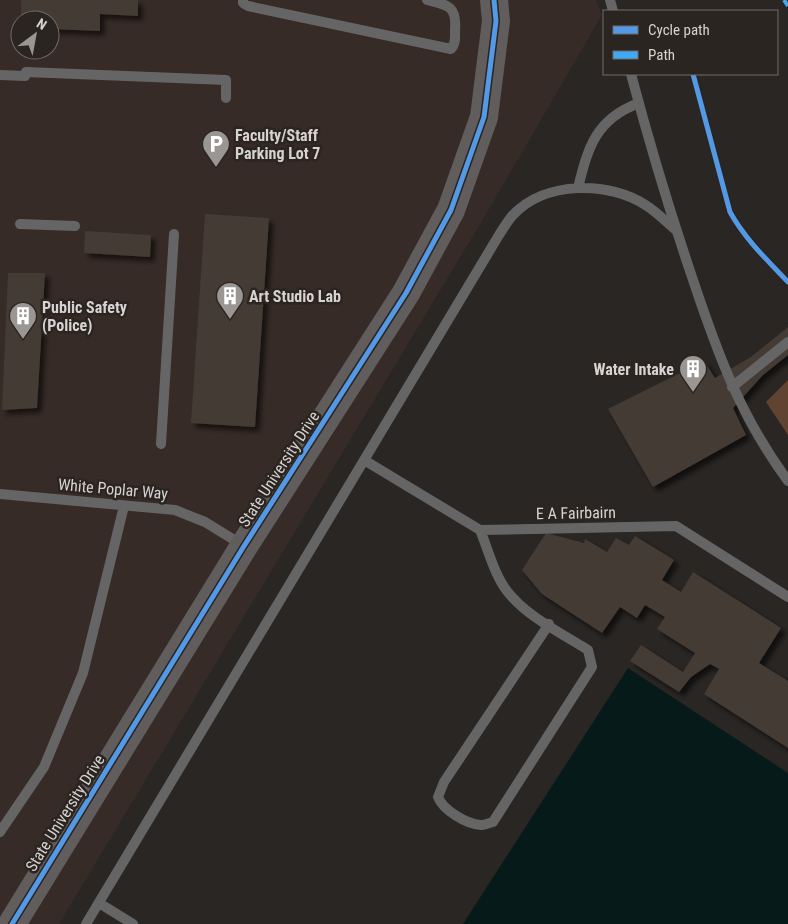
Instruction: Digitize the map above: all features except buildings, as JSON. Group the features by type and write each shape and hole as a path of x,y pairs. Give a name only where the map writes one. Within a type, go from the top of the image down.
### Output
{"street":[{"name":"State University Drive","path":"12,924 244,546 406,293 451,210 484,117 496,21 494,0"}],"lane":[{"path":"243,0 248,6 451,49 454,45 456,17 452,9 444,4 427,0"},
{"path":"0,75 25,76 26,72 226,80 226,98"},
{"path":"631,75 662,188 716,348 732,387 765,449 788,481"},
{"path":"578,188 588,149 606,123 620,110 639,103"},
{"path":"86,924 499,235 513,215 533,201 554,192 578,188 620,193 647,206 676,231"},
{"path":"20,224 75,226"},
{"path":"162,444 174,234"},
{"path":"732,387 788,342"},
{"path":"364,460 480,530 505,589 519,605 549,624 588,650 592,666 493,822 480,825 458,816 442,806 438,797 444,782 549,624"},
{"name":"White Poplar Way","path":"0,494 175,510 205,522 244,546"},
{"path":"0,832 44,767 82,673 124,506"},
{"name":"E A Fairbairn","path":"480,530 676,526 788,597"},
{"path":"99,903 133,924"}],"shaded area":[{"path":"0,0 596,0 602,15 485,216 59,924 0,924"},
{"path":"788,380 788,435 766,402"},
{"path":"628,668 788,773 788,924 463,924"}],"marked path":[{"path":"784,0 788,6"}],"cycle path":[{"path":"12,924 244,546 406,293 451,210 484,117 496,21 494,0"},
{"path":"693,75 730,212 749,240 788,282"}],"place":[{"name":"Faculty/Staff Parking Lot 7","path":"216,168"},
{"name":"Art Studio Lab","path":"230,320"},
{"name":"Public Safety (Police)","path":"23,340"},
{"name":"Water Intake","path":"693,393"}]}
